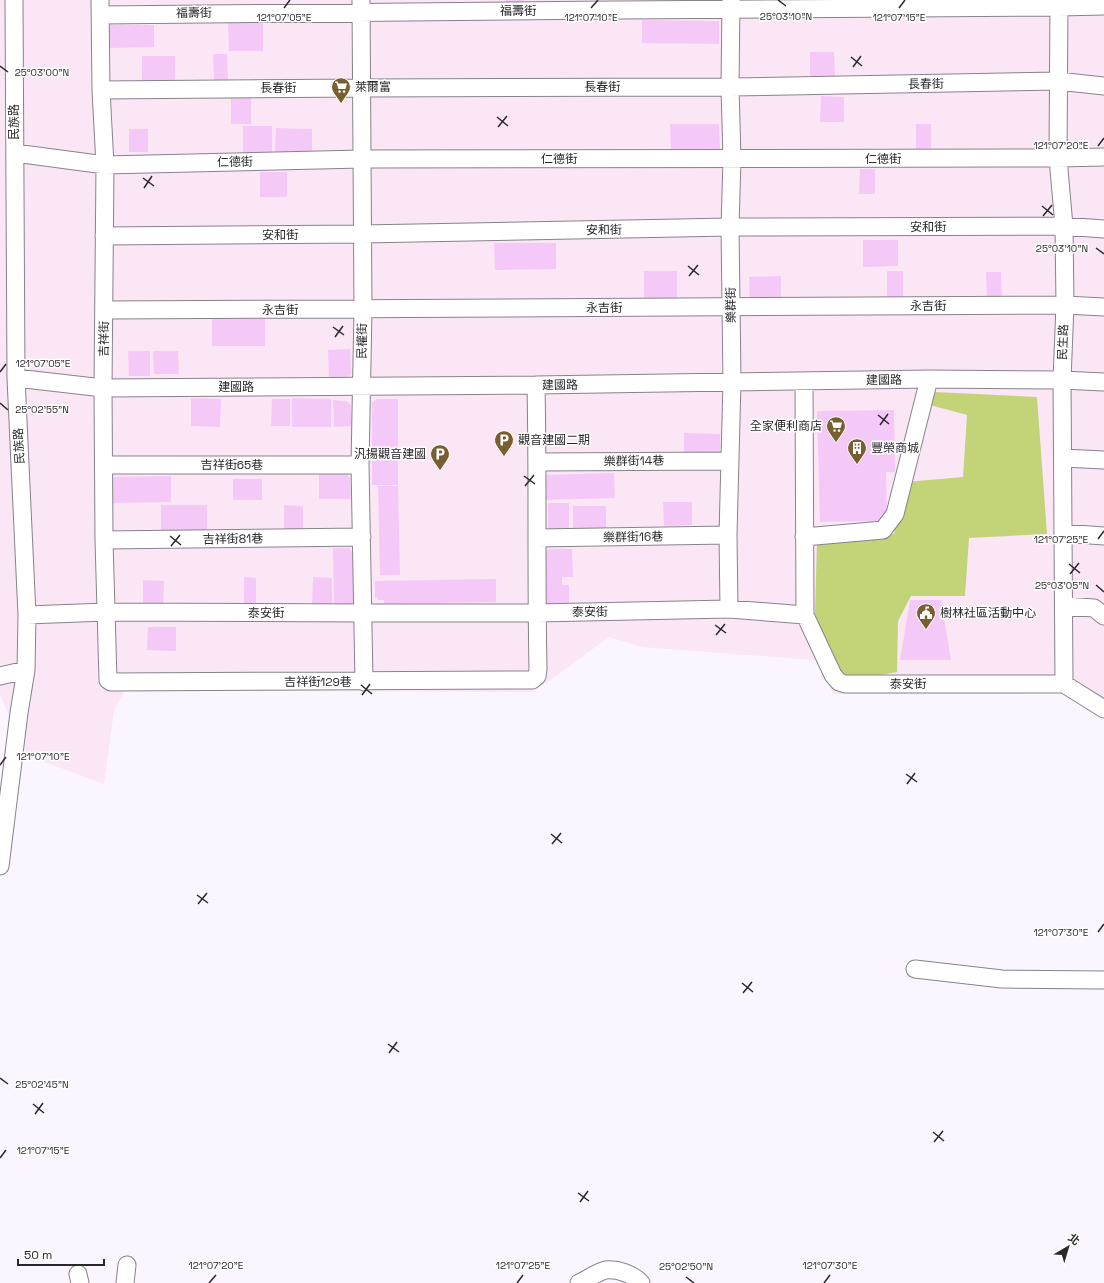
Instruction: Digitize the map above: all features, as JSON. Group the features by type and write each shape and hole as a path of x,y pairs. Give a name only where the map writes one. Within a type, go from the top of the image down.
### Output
{"street":[{"name":"民族路","path":"0,866 26,670 27,615 16,378 14,0"},
{"name":"福壽街","path":"100,7 1059,4 1104,6"},
{"name":"民生路","path":"1059,4 1058,158 1064,226 1065,305 1062,380 1064,684"},
{"name":"民權街","path":"361,5 363,310 360,465 364,682"},
{"name":"樂群街","path":"729,609 728,535 732,382 730,227 732,159 730,87 731,5"},
{"name":"吉祥街","path":"100,7 101,90 105,165 103,388 107,678"},
{"name":"長春街","path":"101,90 730,87 1058,81 1104,86"},
{"name":"仁德街","path":"15,153 105,165 362,159 1058,158 1104,156"},
{"name":"安和街","path":"104,236 362,234 730,227 1064,226 1104,229"},
{"name":"永吉街","path":"104,310 363,310 1065,305 1104,307"},
{"name":"建國路","path":"16,378 103,388 361,387 929,379 1062,380 1104,382"},
{"path":"804,537 884,530 895,514 929,379"},
{"path":"804,381 805,615"},
{"path":"536,385 537,612"},
{"path":"1063,458 1104,460"},
{"name":"樂群街14巷","path":"537,462 730,461"},
{"name":"吉祥街65巷","path":"104,465 360,465"},
{"path":"1064,533 1104,536"},
{"name":"樂群街16巷","path":"537,538 728,535"},
{"name":"吉祥街81巷","path":"104,540 362,537"},
{"path":"1064,606 1094,608 1104,616"},
{"name":"泰安街","path":"27,615 106,612 363,613 729,609 805,615 833,675 840,682 845,684 1064,684"},
{"name":"吉祥街129巷","path":"107,678 111,682 364,682 532,680 537,676 538,669 537,612"},
{"path":"0,676 26,670"},
{"path":"1064,684 1104,709"},
{"path":"916,969 1002,979 1104,980"},
{"path":"125,1283 127,1265"},
{"path":"579,1283 605,1270 625,1272 637,1278 641,1283"}],"shaded area":[{"path":"0,0 1104,0 1104,716 1070,693 834,694 815,660 642,647 609,637 534,692 125,690 114,711 104,784 28,756 0,695"}],"green space":[{"path":"935,392 1037,397 1047,534 969,538 965,596 911,596 898,621 897,672 848,681 836,673 815,614 817,540 894,534 906,482 963,477 967,415 930,405"}],"building":[{"path":"506,0 524,0 524,9 506,9"},
{"path":"642,20 719,21 719,44 642,43"},
{"path":"228,23 263,23 263,51 229,51"},
{"path":"108,25 154,25 154,47 108,48"},
{"path":"810,52 834,52 835,77 810,77"},
{"path":"213,54 227,54 228,80 214,80"},
{"path":"142,56 175,56 175,82 142,82"},
{"path":"231,94 251,94 251,124 231,124"},
{"path":"821,96 844,97 844,122 820,122"},
{"path":"670,124 719,124 720,149 671,149"},
{"path":"916,124 931,124 931,150 916,150"},
{"path":"243,126 272,126 272,155 243,155"},
{"path":"276,128 312,129 312,154 275,153"},
{"path":"129,129 148,129 148,152 129,152"},
{"path":"860,169 875,169 875,194 859,194"},
{"path":"260,172 287,172 287,197 260,197"},
{"path":"863,240 898,240 898,266 863,267"},
{"path":"494,243 556,243 556,269 495,270"},
{"path":"644,271 677,271 677,301 644,300"},
{"path":"887,271 903,271 903,300 887,299"},
{"path":"986,272 1001,272 1002,299 987,300"},
{"path":"781,276 781,299 750,300 749,277"},
{"path":"212,318 265,318 265,346 212,346"},
{"path":"350,349 351,374 347,378 329,378 328,350"},
{"path":"128,351 150,351 150,376 129,376"},
{"path":"153,351 178,351 179,374 154,374"},
{"path":"191,398 221,399 220,427 191,426"},
{"path":"292,398 331,399 331,427 292,427"},
{"path":"272,399 290,399 290,426 271,426"},
{"path":"377,399 398,399 398,485 372,485 372,403"},
{"path":"333,400 346,401 351,405 352,426 334,427"},
{"name":"豐榮商城","path":"894,410 895,472 886,472 887,521 820,522 817,411"},
{"path":"684,433 720,434 720,456 684,456"},
{"path":"319,473 345,473 350,478 351,499 319,499"},
{"path":"614,473 615,498 544,500 543,475"},
{"path":"171,476 171,502 109,503 108,477"},
{"path":"233,479 262,479 262,500 233,500"},
{"path":"378,486 398,486 400,575 380,575"},
{"path":"663,502 692,502 692,525 664,526"},
{"path":"548,503 569,503 569,531 548,531"},
{"path":"161,505 207,505 207,533 161,532"},
{"path":"284,505 303,506 303,532 284,532"},
{"path":"573,506 606,506 606,531 573,531"},
{"path":"333,548 349,548 354,554 354,602 350,607 334,607"},
{"path":"549,549 572,549 573,577 562,577 562,585 569,585 569,607 548,606 545,603 545,553"},
{"path":"244,577 256,578 256,608 244,608"},
{"path":"313,577 332,578 332,605 312,605"},
{"path":"496,579 496,602 384,604 384,600 378,600 378,597 375,598 375,581"},
{"path":"143,580 164,581 163,607 143,607"},
{"name":"樹林社區活動中心","path":"910,600 941,600 951,660 900,660"},
{"path":"148,627 176,627 176,651 147,650"}],"place":[{"name":"萊爾富","path":"341,104"},
{"name":"全家便利商店","path":"836,443"},
{"name":"觀音建國二期","path":"504,457"},
{"name":"豐榮商城","path":"857,465"},
{"name":"汎揚觀音建國","path":"440,471"},
{"name":"樹林社區活動中心","path":"926,630"}]}
